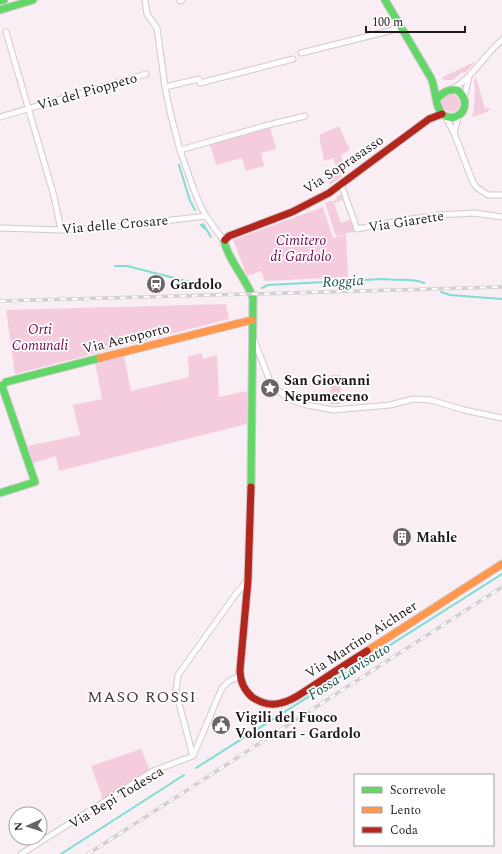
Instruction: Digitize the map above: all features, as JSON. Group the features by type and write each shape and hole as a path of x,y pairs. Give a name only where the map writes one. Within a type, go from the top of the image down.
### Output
{"street":[{"path":"0,1 4,0"},
{"path":"0,10 33,0"},
{"path":"145,0 147,14 157,28 165,87 171,116 180,150 194,190 206,216 224,241 226,248 252,293 251,504 248,580 240,676 229,681 222,688 193,756"},
{"path":"385,0 432,81 437,103 454,133 476,187 488,195 502,195"},
{"path":"301,53 401,28"},
{"name":"Via del Pioppeto","path":"6,32 54,196 60,230"},
{"path":"449,90 469,77 489,52 502,40"},
{"path":"165,87 199,78 200,83 292,59"},
{"name":"Via del Pioppeto","path":"0,117 146,74"},
{"path":"454,133 459,115 465,108 464,98 469,77"},
{"path":"432,81 449,90 460,92 464,98"},
{"name":"Via Soprasasso","path":"430,119 442,92 449,90"},
{"name":"Via Soprasasso","path":"224,241 229,236 292,212 329,193 430,119 444,115 450,118 459,115"},
{"path":"180,150 305,116"},
{"name":"Via Giarette","path":"341,184 357,229 439,215 474,213 502,217"},
{"name":"Via delle Crosare","path":"0,228 60,230 104,228 206,216"},
{"name":"Via Aeroporto","path":"0,493 35,482 2,386 6,382 252,320"},
{"path":"252,336 257,344 271,384 288,399 307,405 334,410 390,405 413,399 431,400 464,410 502,418"},
{"name":"Via Martino Aichner","path":"240,676 247,692 258,702 273,705 285,702 316,684 502,564"},
{"path":"193,756 176,692 178,675 236,594 248,580"},
{"name":"Via Bepi Todesca","path":"21,854 153,772 193,756"}],"green space":[{"path":"476,61 466,72 461,73 453,80 445,80 441,78"},
{"path":"476,77 485,109 491,108 487,112 472,117 475,87 474,81"},
{"path":"451,94 457,97 460,103 457,109 451,112 445,109 442,103 445,97"},
{"path":"339,126 350,150 341,155 347,173 330,185 328,178 339,174 333,158 324,161 319,135"},
{"path":"270,127 276,149 261,153 264,166 246,171 242,158 216,165 210,144"},
{"path":"342,194 344,199 334,203 341,223 352,219 356,231 336,236 325,203 331,200 332,202 337,199 336,197"},
{"name":"Cimitero di Gardolo","path":"323,207 333,238 346,234 348,277 265,281 261,271 247,276 233,240"},
{"name":"Orti Comunali","path":"226,304 229,319 15,374 6,310"},
{"path":"202,353 203,359 217,355 219,397 247,391 247,424 59,471 56,456 33,463 28,446 80,435 73,405 102,399 95,362 124,356 131,391 189,377 188,356"},
{"path":"331,375 341,375 340,404 330,404"},
{"path":"141,749 150,770 103,799 91,766"}],"waterway":[{"name":"Roggia","path":"179,165 190,201 195,210"},
{"name":"Roggia","path":"203,224 211,237"},
{"name":"Roggia","path":"201,225 205,229"},
{"path":"115,266 127,266 190,282 218,287"},
{"name":"Roggia","path":"262,288 268,285 383,279 419,281 424,283"},
{"name":"Roggia","path":"441,292 450,295 502,299"},
{"name":"Fossa Lavisotto","path":"196,768 502,574"},
{"name":"Fossa Lavisotto","path":"61,854 184,775"}],"railway":[{"path":"0,301 502,287"},
{"path":"88,854 502,587"}],"traffic: fast":[{"path":"0,1 4,0"},
{"path":"0,10 33,0"},
{"path":"385,0 431,78 437,105 442,114 451,117 456,116 460,114 465,105 462,95 457,90 451,90 441,94 437,99"},
{"path":"225,240 226,249 253,298 251,487"},
{"path":"0,493 35,482 2,386 6,382 100,358"}],"traffic: slow":[{"path":"100,358 252,320"},
{"path":"367,651 502,564"}],"traffic: jam":[{"path":"225,240 229,236 292,212 329,193 429,119 442,114"},
{"path":"251,487 248,580 240,670 242,682 247,691 252,697 259,701 274,704 285,702 298,696 367,651"}],"place":[{"name":"Gardolo","path":"156,284"},
{"name":"San Giovanni Nepumeceno","path":"270,388"},
{"name":"Mahle","path":"402,537"},
{"name":"Vigili del Fuoco Volontari - Gardolo","path":"221,725"}],"district":[{"name":"MASO ROSSI","path":"142,696"}]}
